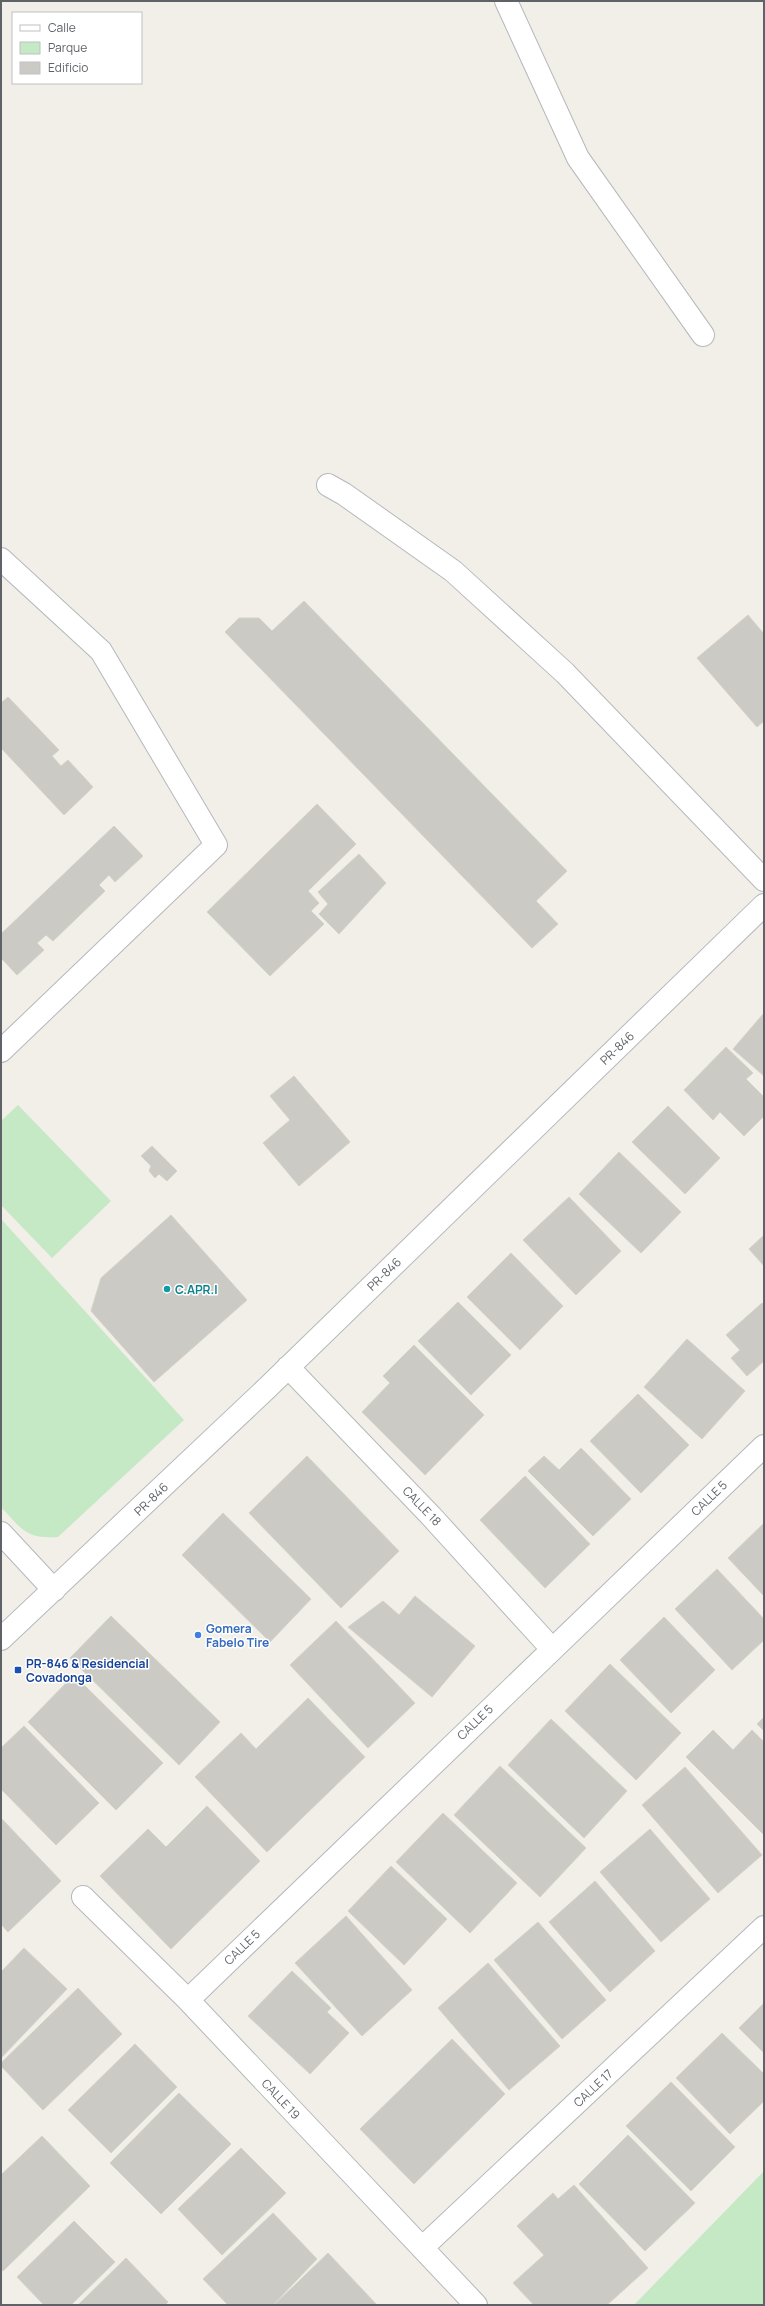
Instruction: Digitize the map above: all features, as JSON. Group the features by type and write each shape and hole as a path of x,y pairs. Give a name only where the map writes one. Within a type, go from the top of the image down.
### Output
{"street":[{"path":"506,1 578,158 704,335"},
{"path":"328,485 344,494 459,576 565,673 764,880"},
{"path":"1,559 101,651 216,845 1,1051"},
{"name":"PR-846","path":"1,1639 288,1367 764,905"},
{"name":"CALLE 18","path":"288,1367 431,1516 552,1649"},
{"name":"CALLE 5","path":"188,2000 764,1446"},
{"path":"1,1534 54,1590"},
{"name":"CALLE 19","path":"83,1897 188,2000 476,2305"},
{"name":"CALLE 17","path":"422,2248 764,1927"}],"green space":[{"path":"18,1105 111,1201 52,1258 1,1205 1,1121"},
{"path":"1,1219 184,1420 58,1537 38,1536 25,1531 1,1507"},
{"path":"764,2171 764,2305 634,2305"}],"building":[{"path":"304,601 567,871 536,901 558,924 532,948 225,632 239,618 259,618 272,631"},
{"path":"748,615 764,634 764,721 757,727 697,658"},
{"path":"8,697 59,750 52,756 61,766 68,760 93,787 64,815 1,748 1,703"},
{"path":"317,804 356,844 308,891 319,903 311,911 324,924 270,976 207,912"},
{"path":"114,826 143,856 115,882 109,875 99,885 105,891 53,941 46,935 37,943 44,950 17,975 1,958 1,934"},
{"path":"359,854 386,883 339,934 319,914 328,904 318,892"},
{"path":"764,1013 764,1076 733,1049"},
{"path":"726,1047 753,1073 746,1079 764,1097 764,1116 744,1136 720,1112 713,1120 684,1090"},
{"path":"294,1076 350,1142 299,1186 263,1143 290,1120 270,1096"},
{"path":"668,1106 720,1158 685,1194 632,1142"},
{"path":"152,1146 177,1171 167,1181 159,1174 155,1178 149,1171 151,1166 141,1156"},
{"path":"619,1152 681,1212 641,1253 579,1194"},
{"path":"569,1197 621,1251 576,1295 523,1240"},
{"name":"C.APR.I","path":"171,1215 247,1300 154,1382 91,1311 101,1278"},
{"path":"764,1235 764,1266 749,1249"},
{"path":"511,1253 563,1306 520,1350 467,1297"},
{"path":"458,1302 511,1355 471,1395 418,1341"},
{"path":"762,1303 764,1305 764,1361 747,1376 731,1358 740,1350 726,1335"},
{"path":"687,1339 745,1391 702,1439 644,1387"},
{"path":"414,1345 484,1415 425,1475 362,1412 390,1383 383,1376"},
{"path":"638,1394 689,1445 641,1493 590,1441"},
{"path":"581,1448 631,1499 593,1536 528,1471 544,1456 559,1470"},
{"path":"307,1456 399,1551 341,1608 249,1513"},
{"path":"525,1476 590,1544 545,1588 480,1520"},
{"path":"223,1513 311,1599 270,1642 182,1555"},
{"path":"764,1523 764,1596 728,1558"},
{"path":"717,1569 764,1619 764,1640 732,1670 675,1609"},
{"path":"415,1596 475,1646 432,1697 348,1627 383,1601 399,1615"},
{"path":"111,1616 220,1722 179,1765 70,1658"},
{"path":"664,1617 715,1670 671,1713 620,1660"},
{"path":"336,1621 415,1703 368,1748 290,1665"},
{"path":"610,1664 681,1733 636,1780 565,1711"},
{"path":"74,1675 163,1763 116,1810 28,1722"},
{"path":"308,1698 365,1757 267,1852 195,1777 241,1733 256,1749"},
{"path":"764,1717 764,1731 757,1724"},
{"path":"551,1719 627,1791 584,1838 508,1765"},
{"path":"24,1726 99,1803 56,1845 1,1789 1,1748"},
{"path":"713,1730 733,1750 752,1730 764,1742 764,1835 686,1757"},
{"path":"500,1766 586,1848 540,1897 454,1815"},
{"path":"685,1767 762,1855 718,1893 642,1805"},
{"path":"207,1806 260,1861 171,1949 100,1876 148,1829 166,1847"},
{"path":"443,1813 517,1883 470,1933 396,1862"},
{"path":"1,1818 61,1881 8,1932 1,1924"},
{"path":"650,1829 710,1899 661,1942 600,1872"},
{"path":"391,1866 447,1919 404,1965 348,1911"},
{"path":"595,1881 655,1951 610,1992 549,1922"},
{"path":"346,1916 412,1990 362,2036 295,1963"},
{"path":"538,1922 606,2000 562,2039 494,1960"},
{"path":"24,1948 67,1989 1,2058 1,1972"},
{"path":"488,1963 560,2046 509,2090 438,2008"},
{"path":"292,1971 331,2008 327,2012 349,2033 310,2074 248,2016"},
{"path":"78,1988 122,2034 43,2110 1,2066 1,2063"},
{"path":"764,2003 764,2053 739,2028"},
{"path":"722,2033 764,2074 764,2101 730,2134 676,2078"},
{"path":"452,2039 505,2094 414,2184 360,2129"},
{"path":"135,2044 177,2087 111,2153 68,2110"},
{"path":"671,2082 735,2147 691,2191 626,2126"},
{"path":"179,2093 231,2144 161,2214 110,2163"},
{"path":"628,2135 695,2203 645,2251 579,2184"},
{"path":"42,2136 90,2186 3,2271 1,2269 1,2175"},
{"path":"241,2148 286,2193 222,2255 178,2209"},
{"path":"574,2185 648,2268 607,2305 534,2305 513,2283 544,2255 517,2226 553,2193 558,2199"},
{"path":"273,2213 317,2259 273,2305 228,2305 203,2279"},
{"path":"74,2221 115,2262 71,2305 44,2305 17,2277"},
{"path":"328,2253 377,2305 274,2305"},
{"path":"126,2258 168,2302 165,2305 78,2305"}],"place":[{"name":"C.APR.I","path":"167,1289"},
{"name":"Gomera Fabelo Tire","path":"198,1635"},
{"name":"PR-846 & Residencial Covadonga","path":"18,1670"}]}
